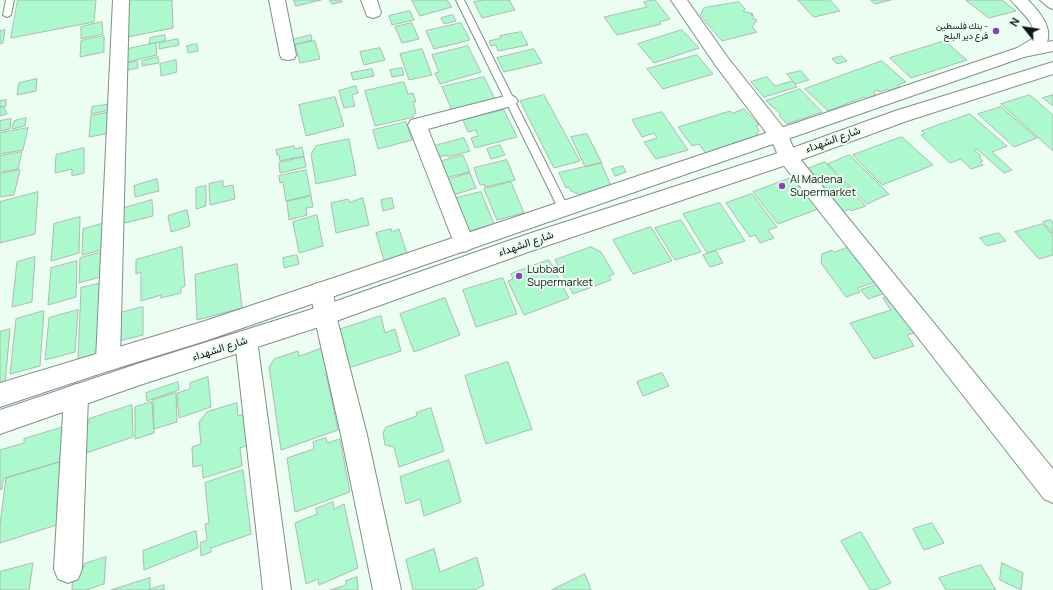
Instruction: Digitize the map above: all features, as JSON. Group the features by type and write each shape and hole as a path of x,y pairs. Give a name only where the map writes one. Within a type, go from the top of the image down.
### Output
{"main road":[{"path":"108,360 121,0"},
{"path":"277,0 288,55"},
{"path":"1019,0 1039,23 1042,35 1039,41 1021,52"},
{"path":"1048,0 1053,4"},
{"path":"686,1 722,62 779,136 788,157 1053,490"},
{"name":"شارع الشهداء","path":"0,395 108,360 205,331 1021,52 1053,46"},
{"name":"شارع الشهداء","path":"0,422 325,315 525,244 788,157 900,116 1048,71"},
{"path":"464,243 417,125 509,101"},
{"path":"322,291 325,315 354,435 387,590"},
{"path":"246,340 277,590"},
{"path":"68,569 76,396"}],"lane":[{"path":"7,14 10,0"},
{"path":"460,0 564,209"}],"building":[{"path":"18,0 96,0 94,22 11,38"},
{"path":"124,0 172,0 173,28 123,38"},
{"path":"294,0 321,0 296,6"},
{"path":"330,0 341,0 342,2 332,4"},
{"path":"412,0 447,0 452,7 420,16"},
{"path":"484,0 509,0 515,10 482,18 474,2"},
{"path":"655,0 670,19 659,22 661,24 617,35 604,17 647,7 644,2"},
{"path":"798,0 830,0 840,11 814,17"},
{"path":"871,0 891,0 875,4"},
{"path":"966,0 1002,0 1016,11 989,18"},
{"path":"739,2 745,9 743,11 753,14 751,15 754,16 752,18 757,20 752,27 757,32 722,41 700,15 704,8"},
{"path":"410,11 414,20 392,25 389,16"},
{"path":"453,15 456,21 444,24 441,18"},
{"path":"102,22 103,34 81,39 81,27"},
{"path":"412,23 419,39 402,43 395,27"},
{"path":"461,23 470,40 434,49 426,31"},
{"path":"5,30 3,43 0,44 0,31"},
{"path":"682,30 699,48 654,63 638,44"},
{"path":"521,32 528,45 498,51 496,45 491,46 489,41 501,38 500,36"},
{"path":"165,35 165,41 149,44 150,38"},
{"path":"311,35 312,40 294,45 292,40"},
{"path":"104,36 104,52 80,57 81,41"},
{"path":"178,39 179,45 159,49 159,43"},
{"path":"315,41 320,59 300,63 295,45"},
{"path":"945,41 967,60 911,78 890,58"},
{"path":"156,43 157,55 124,63 123,50"},
{"path":"197,44 198,51 188,53 187,46"},
{"path":"468,46 481,72 440,84 435,73 439,72 432,55"},
{"path":"380,48 385,60 364,65 360,52"},
{"path":"422,49 432,75 409,80 400,54"},
{"path":"534,49 542,63 504,72 497,58"},
{"path":"697,55 713,74 663,89 647,69"},
{"path":"841,56 847,61 837,64 832,59"},
{"path":"158,57 159,63 142,66 142,61"},
{"path":"176,60 177,72 161,76 160,64"},
{"path":"137,61 138,68 123,71 122,65"},
{"path":"882,61 906,82 898,85 900,87 889,91 887,89 880,92 877,90 873,92 876,95 866,99 864,97 828,111 805,89"},
{"path":"402,68 404,75 392,77 390,70"},
{"path":"372,69 374,76 353,80 351,73"},
{"path":"801,71 809,80 795,84 787,74"},
{"path":"484,77 496,101 453,113 442,87"},
{"path":"767,77 775,86 792,81 797,87 764,97 751,82"},
{"path":"37,79 36,91 17,95 19,83"},
{"path":"404,82 408,94 413,93 416,102 413,102 416,113 413,114 414,117 375,126 365,91"},
{"path":"356,86 358,93 352,95 355,106 344,108 339,91"},
{"path":"800,89 822,112 787,124 779,115 781,114 766,101"},
{"path":"544,95 580,161 554,168 520,101"},
{"path":"1030,95 1053,115 1053,151 1001,104"},
{"path":"1053,95 1053,106 1043,98"},
{"path":"335,97 344,126 306,136 299,105"},
{"path":"6,100 6,106 0,107 0,101"},
{"path":"111,104 110,110 91,114 92,107"},
{"path":"4,107 7,114 0,116 0,108"},
{"path":"1001,107 1037,138 1014,147 978,114"},
{"path":"744,109 759,125 756,126 759,130 756,136 733,143 736,146 707,155 699,144 692,146 678,127 730,111 733,113"},
{"path":"504,110 517,137 475,148 471,138 478,136 476,130 468,132 463,120"},
{"path":"111,112 110,133 89,137 91,116"},
{"path":"662,112 688,150 656,159 644,142 657,138 654,133 642,137 632,120"},
{"path":"970,114 1007,146 992,152 1012,170 1004,173 977,149 974,150 981,156 979,157 983,161 980,162 983,165 971,169 961,159 950,163 921,135 925,134 922,131"},
{"path":"26,118 25,126 12,129 14,121"},
{"path":"11,119 10,129 0,131 0,121"},
{"path":"406,122 412,140 378,149 373,130"},
{"path":"28,128 23,150 0,154 0,133"},
{"path":"587,134 602,163 585,167 571,137"},
{"path":"902,137 933,165 882,185 853,155"},
{"path":"464,138 470,151 448,157 447,155 435,158 431,147"},
{"path":"349,139 356,175 316,184 311,154 316,146"},
{"path":"500,145 505,155 491,159 487,149"},
{"path":"294,146 295,149 302,147 304,156 280,161 276,150"},
{"path":"84,148 84,173 72,176 72,169 55,173 56,155"},
{"path":"22,152 18,169 0,172 0,156"},
{"path":"463,155 470,172 445,178 439,162"},
{"path":"850,155 889,194 867,204 828,164"},
{"path":"304,157 306,167 280,173 279,163"},
{"path":"507,160 515,180 485,187 484,184 480,185 474,168"},
{"path":"825,162 866,206 851,211 849,209 842,212 804,170"},
{"path":"601,163 612,188 581,195 571,191 569,187 566,188 559,173"},
{"path":"623,166 626,172 615,176 612,169"},
{"path":"20,170 14,195 0,197 0,174"},
{"path":"306,170 311,195 286,201 283,182 280,183 279,176"},
{"path":"470,173 476,188 453,195 447,180"},
{"path":"799,175 826,206 778,224 753,192"},
{"path":"157,179 159,191 135,197 134,186"},
{"path":"223,181 223,187 233,185 235,199 210,205 209,184"},
{"path":"511,182 524,213 497,220 484,189"},
{"path":"206,186 206,206 196,209 196,188"},
{"path":"38,192 35,234 0,243 0,202"},
{"path":"481,192 494,224 466,232 453,199"},
{"path":"752,194 777,227 768,230 774,238 760,243 755,235 750,237 726,203"},
{"path":"311,196 313,207 306,208 307,215 289,220 287,202"},
{"path":"363,198 369,225 336,233 331,203 348,199 350,202"},
{"path":"392,198 394,208 383,211 381,200"},
{"path":"152,200 153,216 121,224 121,209"},
{"path":"720,203 745,241 707,253 683,214"},
{"path":"187,210 190,226 171,232 168,216"},
{"path":"317,215 323,246 299,253 293,222"},
{"path":"80,217 79,253 51,261 54,224"},
{"path":"681,220 701,252 675,260 655,228"},
{"path":"1051,220 1053,222 1053,234 1043,222"},
{"path":"105,223 105,249 82,255 83,229"},
{"path":"1043,224 1053,236 1053,255 1039,259 1015,232"},
{"path":"651,227 672,261 633,274 613,240"},
{"path":"391,229 392,232 399,229 407,254 384,261 376,233"},
{"path":"999,233 1006,241 987,246 980,238"},
{"path":"182,247 185,286 181,288 181,293 161,298 161,295 141,301 141,272 136,274 136,260"},
{"path":"591,247 601,252 614,274 609,276 611,280 573,294 555,260"},
{"path":"849,247 876,282 857,288 860,292 846,297 821,263 822,254 832,250 834,252"},
{"path":"107,251 107,275 79,283 80,258"},
{"path":"716,251 723,263 710,267 703,255"},
{"path":"297,255 299,264 284,268 283,258"},
{"path":"35,257 32,302 12,307 17,262"},
{"path":"549,260 569,298 524,315 508,281 513,279 511,274"},
{"path":"77,261 76,297 48,305 51,268"},
{"path":"237,264 242,308 197,320 195,275"},
{"path":"503,278 517,314 476,327 463,290"},
{"path":"109,281 107,351 78,359 81,288"},
{"path":"881,283 888,292 868,299 861,290"},
{"path":"889,297 921,331 907,335 914,346 874,359 850,323 891,310 883,298"},
{"path":"445,298 460,335 414,352 400,314"},
{"path":"143,307 143,335 115,342 116,314"},
{"path":"78,310 75,352 45,360 49,318"},
{"path":"44,311 40,366 10,374 16,319"},
{"path":"381,316 385,333 395,329 401,351 342,370 335,331"},
{"path":"10,329 5,383 0,385 0,332"},
{"path":"328,346 333,369 326,373 338,430 281,450 269,367 274,359 298,351 299,356"},
{"path":"508,362 532,429 486,444 465,376"},
{"path":"662,373 669,386 643,396 637,382"},
{"path":"208,377 211,407 179,418 177,393 190,389 190,383"},
{"path":"178,382 179,390 147,401 146,393"},
{"path":"176,393 177,422 154,429 153,400"},
{"path":"152,402 154,433 135,439 135,407"},
{"path":"237,403 238,416 252,412 255,443 240,448 242,466 203,478 202,465 193,467 192,447 201,444 199,422 207,412"},
{"path":"132,405 133,437 86,453 87,425 89,424 89,419"},
{"path":"431,408 444,451 399,467 394,447 385,445 383,433 386,427 417,416 416,413"},
{"path":"67,426 65,460 3,479 2,489 0,490 0,450 24,443 24,439"},
{"path":"326,438 327,443 340,439 350,492 295,512 287,458 314,449 313,442"},
{"path":"449,460 461,502 424,516 420,499 406,504 400,477"},
{"path":"61,462 57,507 67,503 66,522 0,543 0,524 6,478"},
{"path":"243,470 251,534 211,548 211,552 201,556 200,543 207,540 205,524 209,523 205,483"},
{"path":"333,502 334,509 344,504 358,568 319,585 318,579 306,584 295,523 317,514 316,509"},
{"path":"932,523 944,543 924,550 913,529"},
{"path":"196,531 198,548 144,570 143,551"},
{"path":"861,532 891,583 875,590 870,590 841,541"},
{"path":"434,549 440,572 477,557 484,585 475,590 413,590 406,560"},
{"path":"106,557 104,584 86,590 72,590 73,572 83,569 84,564"},
{"path":"33,563 29,590 0,590 0,572"},
{"path":"1002,563 1023,573 1021,590 1000,580"},
{"path":"981,565 996,590 946,590 939,578"},
{"path":"585,574 591,590 552,590"},
{"path":"357,577 358,590 330,590 346,585 346,581"},
{"path":"150,578 150,590 111,590"},
{"path":"164,585 164,590 151,590 151,589"}],"place":[{"name":"بنك فلسطين - فرع دير البلح","path":"996,31"},
{"name":"Al Madena Supermarket","path":"782,186"},
{"name":"Lubbad Supermarket","path":"519,276"}]}
